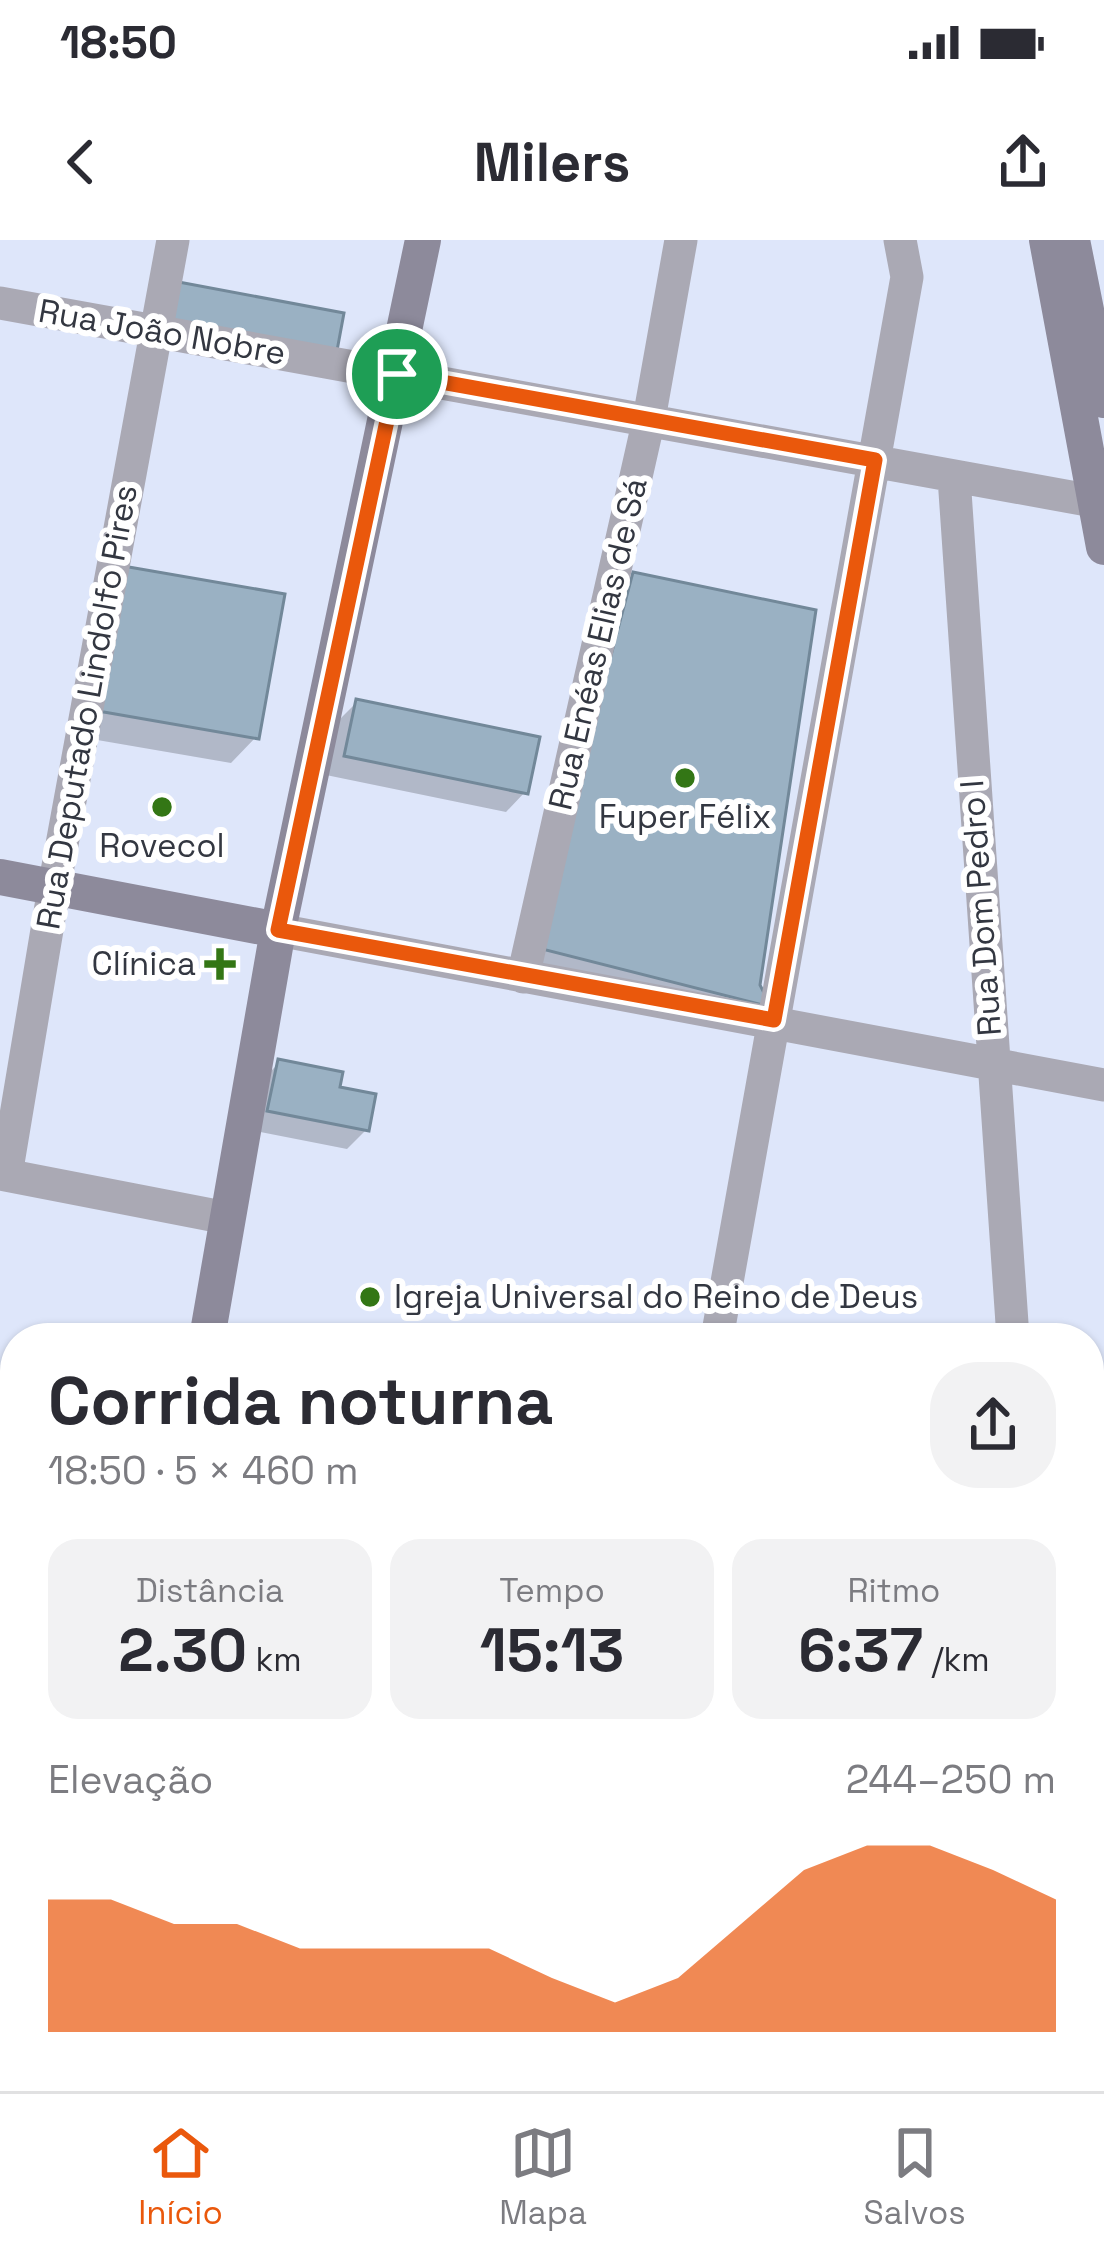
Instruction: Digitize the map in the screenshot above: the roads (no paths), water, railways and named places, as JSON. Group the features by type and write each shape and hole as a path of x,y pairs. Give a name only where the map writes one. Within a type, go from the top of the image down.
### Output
{"main road":[{"path":"210,1323 278,930 423,240"},
{"path":"1047,240 1100,502 1104,547"},
{"path":"1072,240 1104,400"},
{"path":"0,877 278,930"}],"street":[{"name":"Rua Deputado Lindolfo Pires","path":"3,1175 172,240"},
{"name":"Rua Enéas Elias de Sá","path":"523,977 649,419 681,240"},
{"path":"720,1323 907,278 900,240"},
{"name":"Rua João Nobre","path":"0,303 1100,502"},
{"name":"Rua Dom Pedro I","path":"954,477 1012,1323"},
{"path":"278,930 1104,1085"},
{"path":"3,1175 227,1218"}],"place":[{"name":"Fuper Félix","path":"685,778"},
{"name":"Rovecol","path":"162,807"},
{"name":"Clínica","path":"220,964"},
{"name":"Igreja Universal do Reino de Deus","path":"370,1297"}]}
